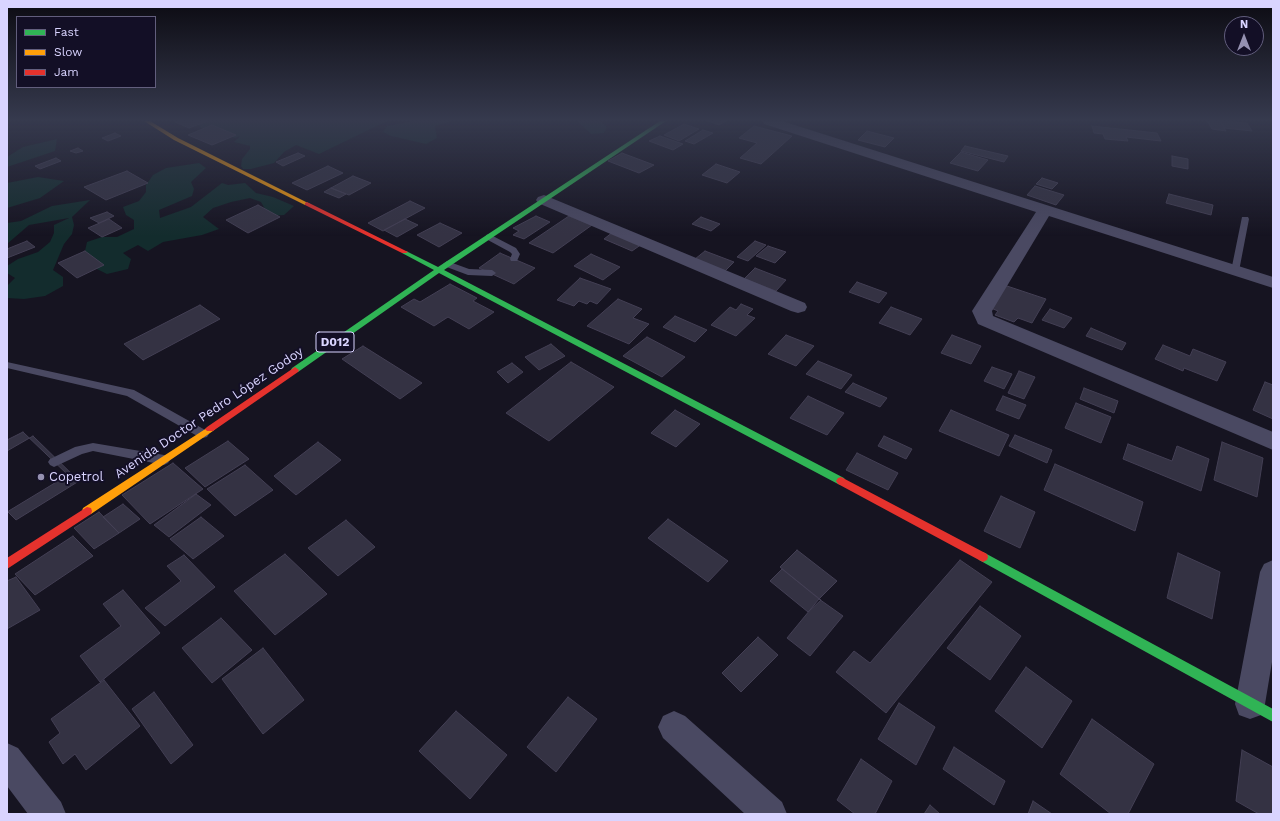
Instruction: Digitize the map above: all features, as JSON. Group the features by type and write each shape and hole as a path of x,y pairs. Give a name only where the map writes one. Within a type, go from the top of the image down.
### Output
{"street":[{"path":"217,159 439,270 948,537 1261,710 1273,572"},
{"name":"Avenida Doctor Pedro López Godoy","path":"7,564 203,434 447,264 606,159"},
{"path":"887,159 1273,283"},
{"path":"544,200 798,307"},
{"path":"1045,210 985,305 982,311 986,320 1273,441"},
{"path":"674,727 770,814"},
{"path":"7,759 49,814"}],"lane":[{"path":"1235,271 1246,219"},
{"path":"489,237 513,250 516,254 514,259"},
{"path":"447,264 468,272 492,273"},
{"path":"7,365 130,393 203,434"},
{"path":"54,462 79,450 93,447 164,460"}],"green space":[{"path":"7,159 30,159 7,167"},
{"path":"242,159 277,159 274,163 251,169 243,169 241,166"},
{"path":"199,163 206,168 191,182 194,189 192,196 159,210 160,218 191,207 222,183 228,185 245,183 256,193 273,197 294,206 284,215 269,216 261,202 250,198 231,202 213,208 203,217 219,229 202,235 163,242 148,251 138,245 123,253 131,259 128,269 107,274 95,268 85,251 87,242 102,237 117,237 134,229 134,220 126,215 123,207 139,201 146,192 146,185 153,175 166,168"},
{"path":"38,177 64,181 40,198 7,208 7,183"},
{"path":"90,200 72,217 74,225 72,234 64,244 53,270 63,277 63,286 45,296 24,299 7,298 7,286 15,278 7,273 7,266 18,259 38,252 50,242 54,233 54,225 69,218 29,225 7,244 7,223 21,221 52,206"}],"building":[{"path":"53,159 61,161 40,169 35,166"},
{"path":"283,159 298,159 283,166 276,162"},
{"path":"611,159 639,159 654,165 639,173 608,161"},
{"path":"745,159 766,159 761,164"},
{"path":"954,159 988,160 978,171 950,163"},
{"path":"993,159 1006,159 1004,162"},
{"path":"1172,159 1188,159 1188,169 1172,166"},
{"path":"716,164 740,172 727,183 702,175"},
{"path":"328,166 343,173 307,190 292,183"},
{"path":"127,171 148,183 106,200 84,187"},
{"path":"353,176 371,183 349,195 331,188"},
{"path":"1042,178 1058,183 1052,189 1036,184"},
{"path":"1035,186 1064,195 1056,205 1027,195"},
{"path":"331,188 346,194 339,198 324,192"},
{"path":"1169,194 1213,205 1211,215 1166,203"},
{"path":"410,201 425,208 383,231 368,223"},
{"path":"258,205 280,217 248,233 226,220"},
{"path":"107,212 114,216 99,223 90,218"},
{"path":"536,216 550,222 524,239 513,235 519,231 513,228"},
{"path":"569,216 592,225 553,253 529,243"},
{"path":"701,217 720,224 711,231 692,224"},
{"path":"109,219 122,228 102,237 88,228"},
{"path":"405,219 418,225 397,237 384,230"},
{"path":"440,223 462,233 439,247 417,235"},
{"path":"613,232 642,244 632,251 604,239"},
{"path":"27,241 35,247 7,258 7,249"},
{"path":"755,241 766,245 748,261 737,257"},
{"path":"768,246 786,252 775,263 756,256"},
{"path":"85,251 104,265 77,278 58,263"},
{"path":"705,251 734,262 725,271 695,259"},
{"path":"500,253 535,268 514,284 479,268"},
{"path":"591,254 620,267 603,280 574,266"},
{"path":"755,268 786,280 776,291 744,279"},
{"path":"580,278 611,289 597,304 590,301 587,304 579,301 574,306 557,300"},
{"path":"857,282 887,293 879,303 849,292"},
{"path":"450,284 477,298 473,301 494,312 469,329 448,317 434,326 401,307 414,299 420,302"},
{"path":"1001,284 1046,299 1032,323 1018,318 1014,322 995,315 998,311 986,306"},
{"path":"618,299 642,309 633,318 649,324 629,344 587,326"},
{"path":"741,304 753,309 747,315 755,318 736,336 711,325 730,307 736,310"},
{"path":"200,305 220,319 143,360 124,344"},
{"path":"891,307 922,319 910,335 879,323"},
{"path":"1050,309 1072,318 1064,328 1042,320"},
{"path":"675,316 707,330 695,342 663,327"},
{"path":"1091,328 1126,343 1122,350 1086,336"},
{"path":"786,335 814,346 796,366 768,354"},
{"path":"952,335 981,346 971,364 941,353"},
{"path":"647,337 685,357 662,377 623,356"},
{"path":"551,344 565,356 539,370 525,357"},
{"path":"1163,345 1190,356 1193,349 1226,362 1217,381 1184,368 1183,371 1155,359"},
{"path":"363,346 422,383 400,399 342,359"},
{"path":"818,361 852,375 841,389 806,374"},
{"path":"571,362 614,387 549,441 506,413"},
{"path":"512,363 523,372 508,383 497,372"},
{"path":"992,367 1012,374 1004,389 984,381"},
{"path":"1019,371 1035,377 1024,399 1008,393"},
{"path":"1265,382 1273,385 1273,419 1253,410"},
{"path":"853,383 887,398 880,407 845,392"},
{"path":"1084,388 1118,401 1114,413 1080,399"},
{"path":"808,396 844,413 827,435 790,418"},
{"path":"1003,396 1026,405 1019,419 996,410"},
{"path":"1076,403 1111,417 1101,443 1065,428"},
{"path":"675,410 700,424 676,447 651,433"},
{"path":"951,410 1009,435 999,456 939,431"},
{"path":"23,432 68,475 7,512 7,440"},
{"path":"1015,435 1052,450 1047,463 1009,446"},
{"path":"33,436 79,481 16,520 7,511 7,451"},
{"path":"884,436 912,449 906,459 878,446"},
{"path":"228,441 249,459 205,487 185,468"},
{"path":"318,442 341,460 296,495 274,476"},
{"path":"1222,442 1263,458 1257,497 1214,480"},
{"path":"1128,444 1172,461 1177,446 1209,459 1201,491 1123,459"},
{"path":"857,453 898,473 888,490 846,470"},
{"path":"173,463 203,489 150,524 122,495"},
{"path":"1055,464 1143,502 1135,531 1044,490"},
{"path":"245,465 273,490 235,516 207,489"},
{"path":"196,494 211,505 169,537 154,525"},
{"path":"1001,496 1035,512 1020,548 984,531"},
{"path":"123,504 140,519 119,533 103,517"},
{"path":"99,512 119,533 94,549 74,528"},
{"path":"201,517 224,536 193,559 170,539"},
{"path":"668,519 728,561 708,582 648,538"},
{"path":"346,520 375,547 338,576 308,548"},
{"path":"73,536 93,556 35,595 15,574"},
{"path":"797,550 837,581 819,599 780,567"},
{"path":"1178,553 1220,572 1212,619 1167,598"},
{"path":"285,554 327,594 275,635 234,591"},
{"path":"184,555 215,587 165,626 145,608 181,581 167,566"},
{"path":"960,560 992,582 886,713 836,672 854,651 870,663"},
{"path":"782,569 821,600 808,612 770,581"},
{"path":"16,577 40,610 7,629 7,581"},
{"path":"123,590 160,633 100,682 80,656 121,626 103,604"},
{"path":"819,599 843,616 810,656 787,638"},
{"path":"980,606 1021,636 990,680 947,648"},
{"path":"221,618 252,650 212,683 182,648"},
{"path":"758,637 778,655 741,692 722,673"},
{"path":"263,648 304,700 263,734 222,679"},
{"path":"1026,667 1072,701 1042,748 995,711"},
{"path":"104,680 140,726 86,770 75,754 63,764 49,742 60,733 51,719"},
{"path":"154,692 193,745 171,764 132,709"},
{"path":"568,697 597,719 556,772 527,747"},
{"path":"899,703 935,727 916,765 878,739"},
{"path":"456,711 507,755 470,799 419,751"},
{"path":"1092,719 1154,764 1128,814 1111,814 1060,774"},
{"path":"954,747 1005,781 994,805 943,769"},
{"path":"1242,750 1273,767 1273,814 1259,814 1236,801"},
{"path":"861,759 892,781 875,814 855,814 837,800"},
{"path":"1033,801 1052,814 1028,814"},
{"path":"930,805 940,814 924,814"}],"traffic: fast":[{"path":"295,370 439,270 605,159"},
{"path":"404,252 841,481"},
{"path":"983,557 1273,716"}],"traffic: slow":[{"path":"217,159 307,204"},
{"path":"87,511 210,429"}],"traffic: jam":[{"path":"307,204 404,252"},
{"path":"210,429 295,370"},
{"path":"841,481 983,557"},
{"path":"7,564 87,511"}],"place":[{"name":"Copetrol","path":"41,477"}]}
